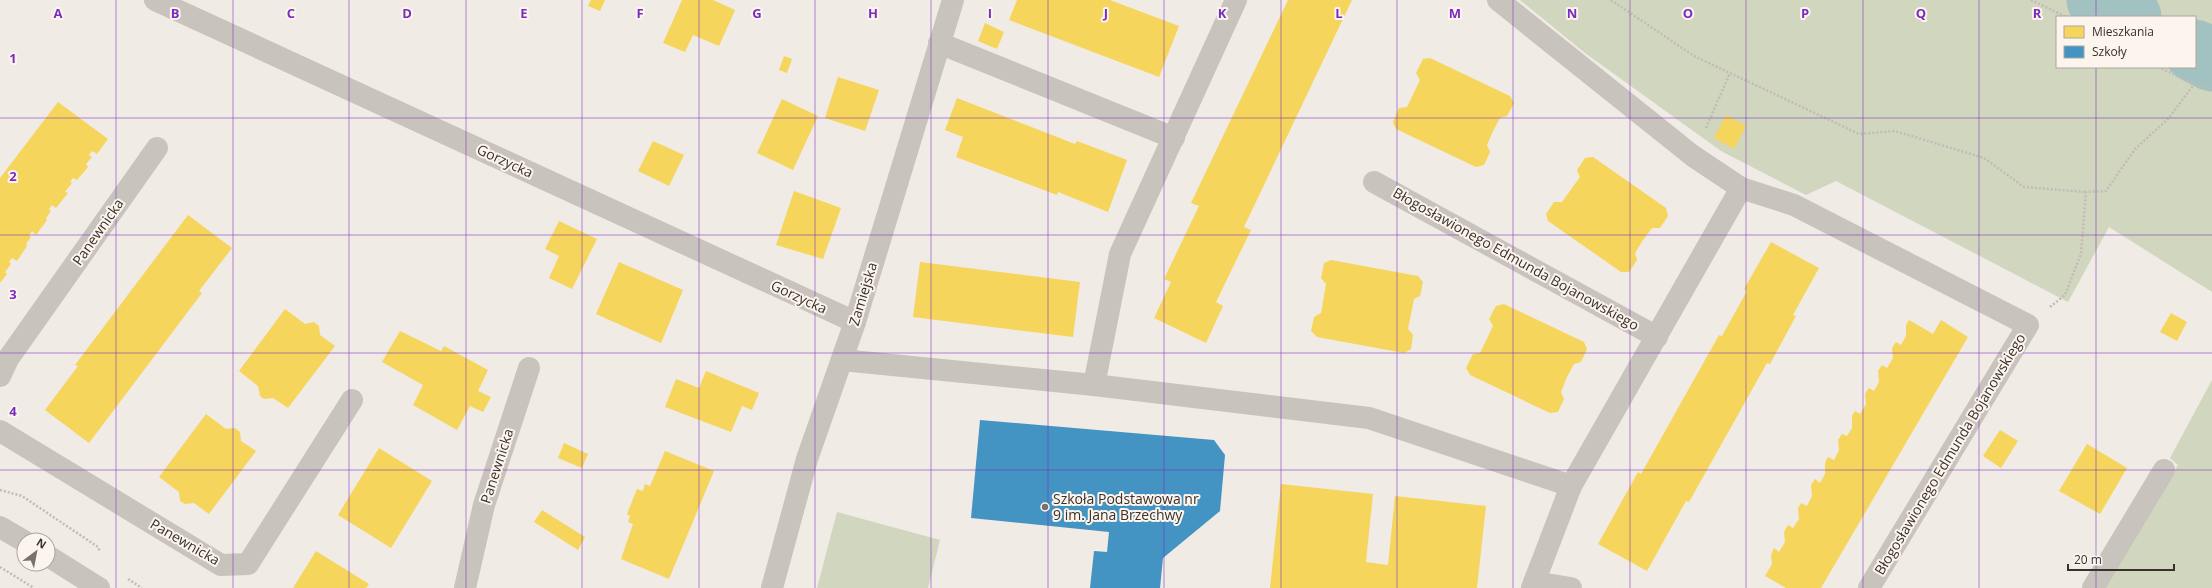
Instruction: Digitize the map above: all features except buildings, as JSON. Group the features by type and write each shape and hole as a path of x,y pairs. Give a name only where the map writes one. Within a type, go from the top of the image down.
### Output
{"street":[{"name":"Gorzycka","path":"155,0 855,322"},
{"name":"Zamiejska","path":"772,588 807,460 855,322 953,0"},
{"path":"1094,385 1120,254 1236,0"},
{"name":"Błogosławionego Edmunda Bojanowskiego","path":"1498,0 1693,156 1741,188 1794,205 2028,325 1869,588"},
{"path":"939,43 1174,138"},
{"name":"Panewnicka","path":"0,376 8,360 157,148"},
{"name":"Błogosławionego Edmunda Bojanowskiego","path":"1374,182 1657,337"},
{"path":"1571,588 1533,585 1570,486 1657,337 1741,188"},
{"path":"842,360 1094,385 1369,418 1570,486"},
{"name":"Panewnicka","path":"465,588 484,505 529,368"},
{"name":"Panewnicka","path":"0,431 221,565 248,564 352,400"},
{"path":"2093,588 2164,470"},
{"path":"0,527 16,537"},
{"path":"56,561 99,588"}],"path":[{"path":"1611,0 1694,56 1859,134 1896,132 1984,158 2024,187 2086,192 2106,191 2135,150 2169,118 2194,84"},
{"path":"2031,0 2064,16"},
{"path":"2160,68 2194,84 2212,88"},
{"path":"1693,156 1730,73"},
{"path":"2028,325 2065,295 2081,254 2086,192"},
{"path":"0,567 34,588"}],"green space":[{"path":"1520,0 2082,0 2111,16 2056,16 2056,68 2196,68 2196,63 2212,71 2212,292 2109,227 2068,302 1836,181 1806,195 1721,151 1585,53"},
{"path":"2124,0 2212,0 2212,46 2196,38 2196,16 2155,16"},
{"path":"2212,380 2212,588 2103,588 2178,465 2170,458"},
{"path":"837,512 940,540 928,588 817,588"}],"waterway":[{"path":"2098,0 2128,16"},
{"path":"2196,52 2212,60"}],"place":[{"name":"Szkoła Podstawowa nr 9 im. Jana Brzechwy","path":"1045,507"}]}
